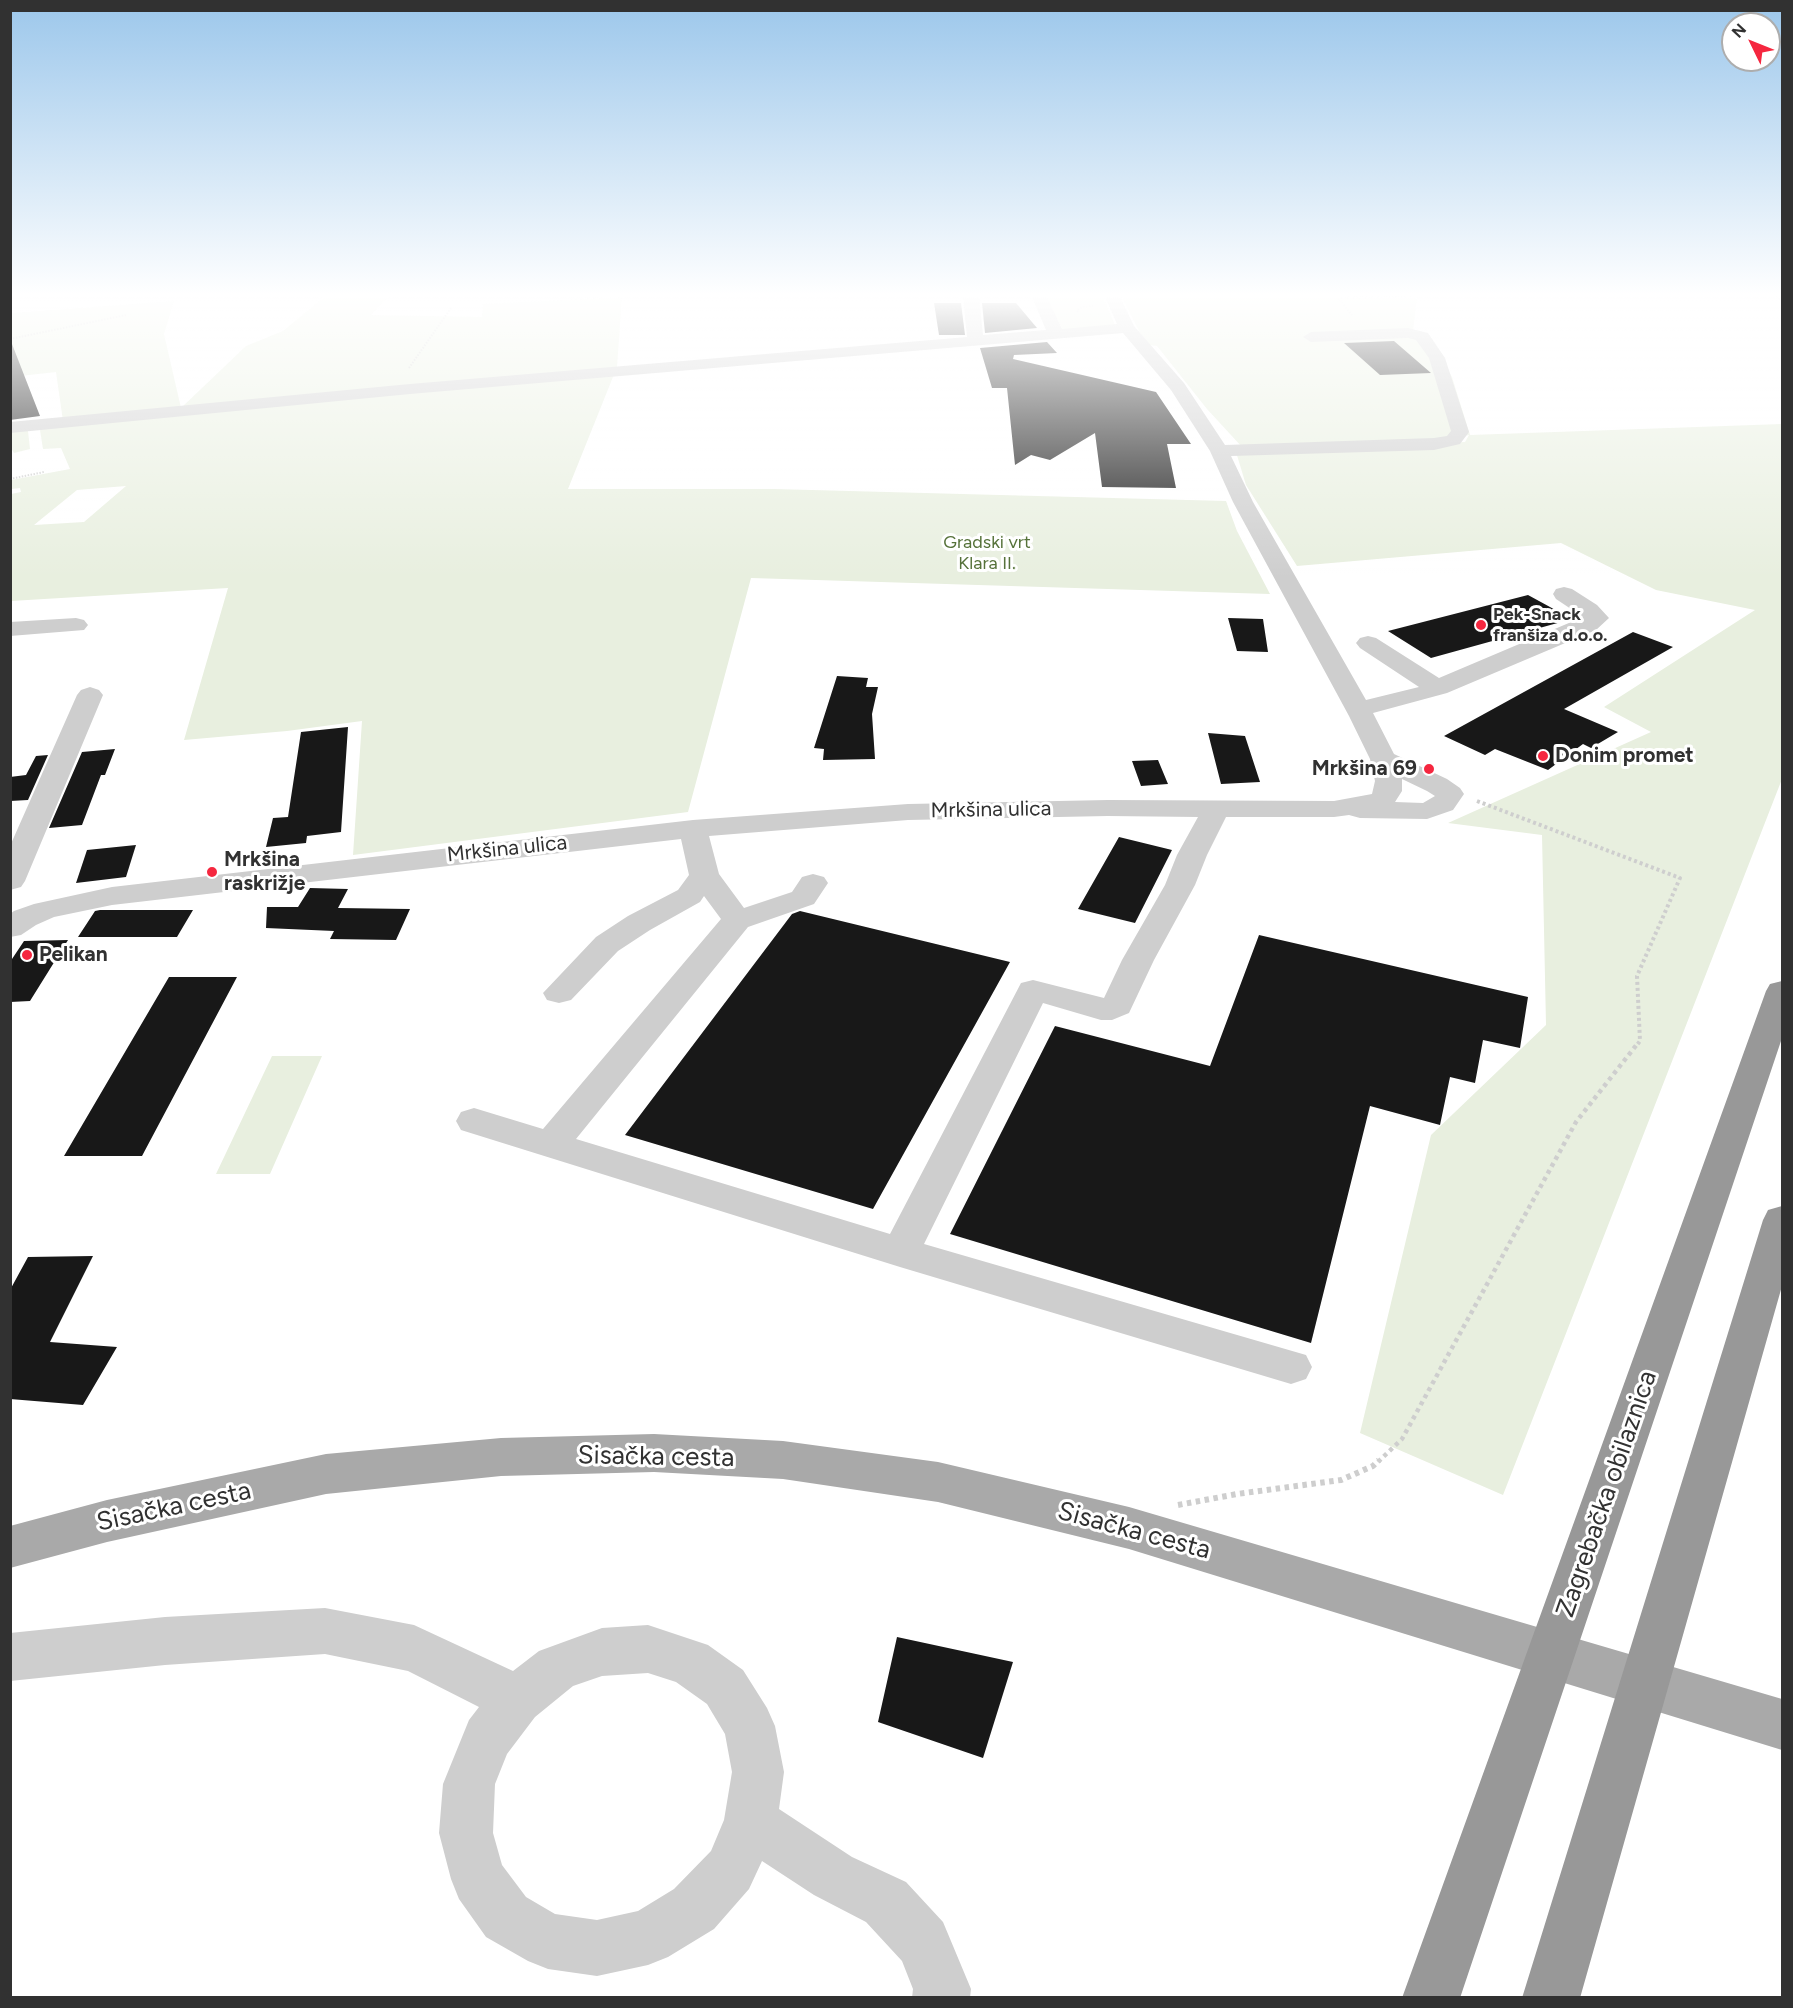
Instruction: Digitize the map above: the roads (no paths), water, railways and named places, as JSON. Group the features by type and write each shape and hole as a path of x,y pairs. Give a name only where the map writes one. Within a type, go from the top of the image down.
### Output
{"highway":[{"name":"Zagrebačka obilaznica","path":"1431,1998 1782,991"},
{"path":"1551,1998 1782,1220"}],"main road":[{"name":"Sisačka cesta","path":"10,1547 107,1521 326,1474 501,1457 654,1453 783,1460 938,1482 1129,1528 1782,1725"}],"street":[{"path":"10,428 396,391"},
{"name":"Mrkšina ulica","path":"15,921 72,902 112,896 693,829 951,811 1334,809 1382,801 1388,791 1389,781 1383,759 1358,709 1243,502 1219,451 1180,391"},
{"path":"1219,451 1434,444 1453,440 1460,432 1447,391"},
{"path":"1358,709 1425,693 1588,625 1597,618 1564,594"},
{"path":"10,629 76,625"},
{"path":"1368,643 1438,688"},
{"path":"10,881 90,695"},
{"path":"1334,809 1427,811 1443,804 1450,794 1437,785 1383,759"},
{"path":"900,1252 1033,990 1101,1009 1112,1009 1117,1005 1138,960 1180,885 1192,855 1216,809"},
{"path":"693,829 704,875 737,920"},
{"path":"559,993 608,944 639,923 689,896 704,875"},
{"path":"552,1143 737,920 803,898 813,883"},
{"path":"474,1121 552,1143 900,1252 1291,1367"},
{"path":"10,1657 165,1641 325,1631 414,1649 517,1699"},
{"path":"648,1649 690,1662 725,1687 749,1726 759,1772 752,1822 730,1869 694,1909 648,1937 597,1948 548,1941 506,1917 479,1879 466,1833 469,1784 487,1738 517,1699 557,1668 602,1652 648,1649"},
{"path":"752,1822 833,1876 886,1902 923,1942 942,1989 941,1998"}],"place":[{"name":"Pek-Snack franšiza d.o.o.","path":"1481,625"},
{"name":"Donim promet","path":"1543,756"},
{"name":"Mrkšina 69","path":"1429,769"},
{"name":"Mrkšina raskrižje","path":"212,872"},
{"name":"Pelikan","path":"27,955"}],"park label":[{"name":"Gradski vrt Klara II.","path":"987,553"}]}
